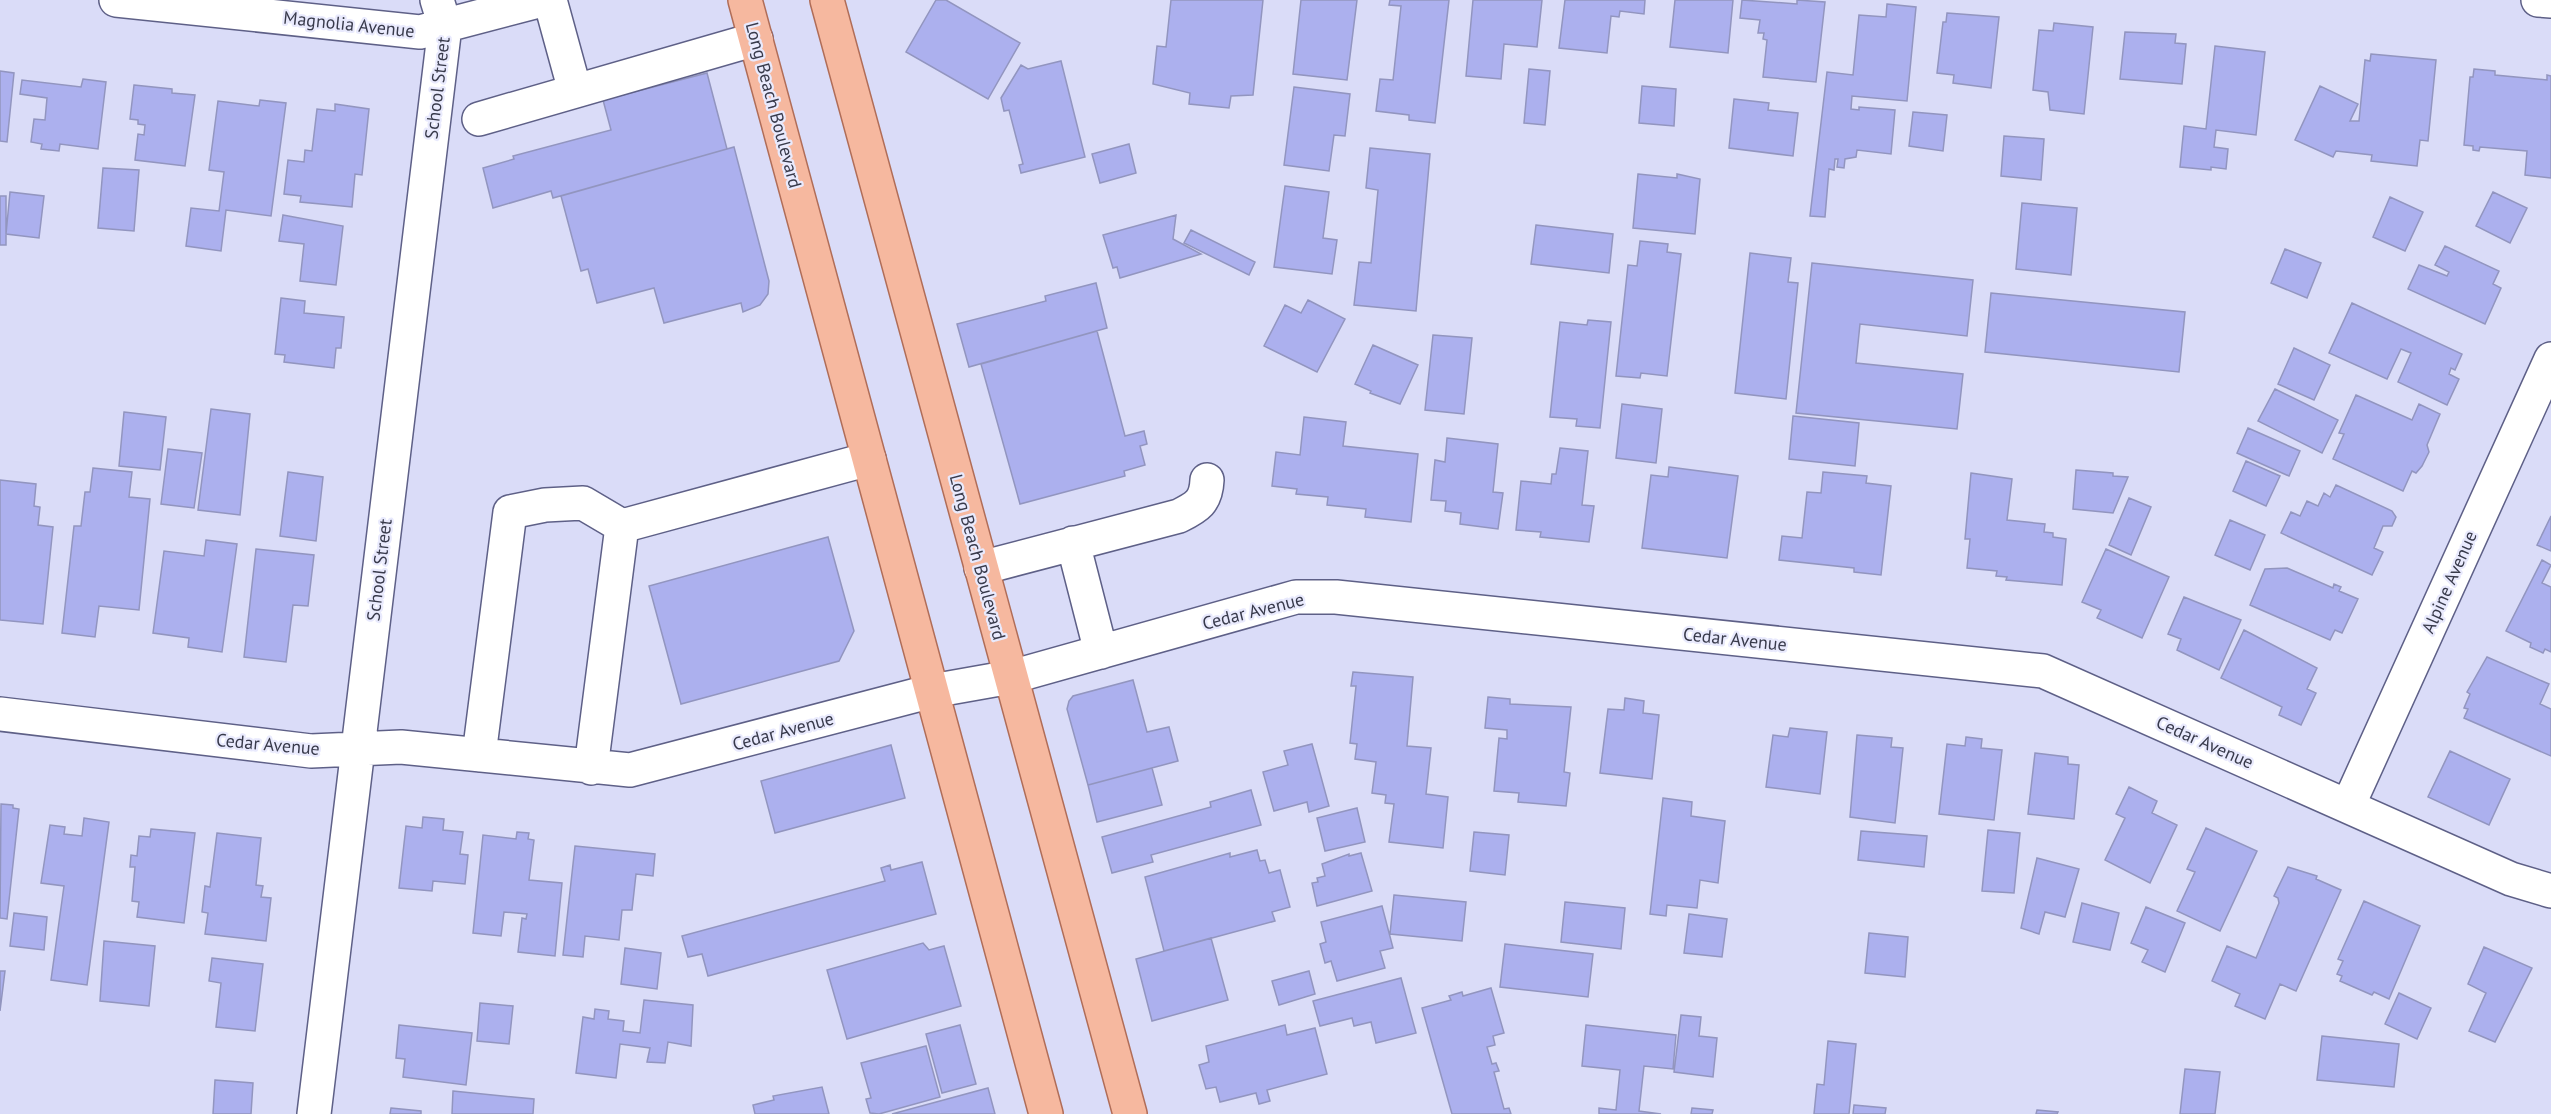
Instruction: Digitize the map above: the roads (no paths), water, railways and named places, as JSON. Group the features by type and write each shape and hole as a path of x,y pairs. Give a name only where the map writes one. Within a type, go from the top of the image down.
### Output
{"main road":[{"name":"Long Beach Boulevard","path":"745,0 1046,1114"},
{"name":"Long Beach Boulevard","path":"827,0 1130,1114"}],"street":[{"name":"Magnolia Avenue","path":"116,0 420,32 441,13 542,0"},
{"path":"550,0 575,91"},
{"path":"2538,0 2551,1"},
{"name":"School Street","path":"314,1114 358,749 441,13"},
{"path":"479,119 756,39"},
{"name":"Alpine Avenue","path":"2348,806 2551,359"},
{"path":"479,755 510,512 545,505 583,502 622,526 869,459"},
{"path":"981,568 1179,516 1198,507 1207,491 1207,480"},
{"path":"591,768 622,526"},
{"path":"1073,543 1101,652"},
{"name":"Cedar Avenue","path":"0,714 311,751 400,747 618,771 641,769 932,691 1011,677 1296,597 1316,596 2043,671 2511,879 2551,891"}]}
